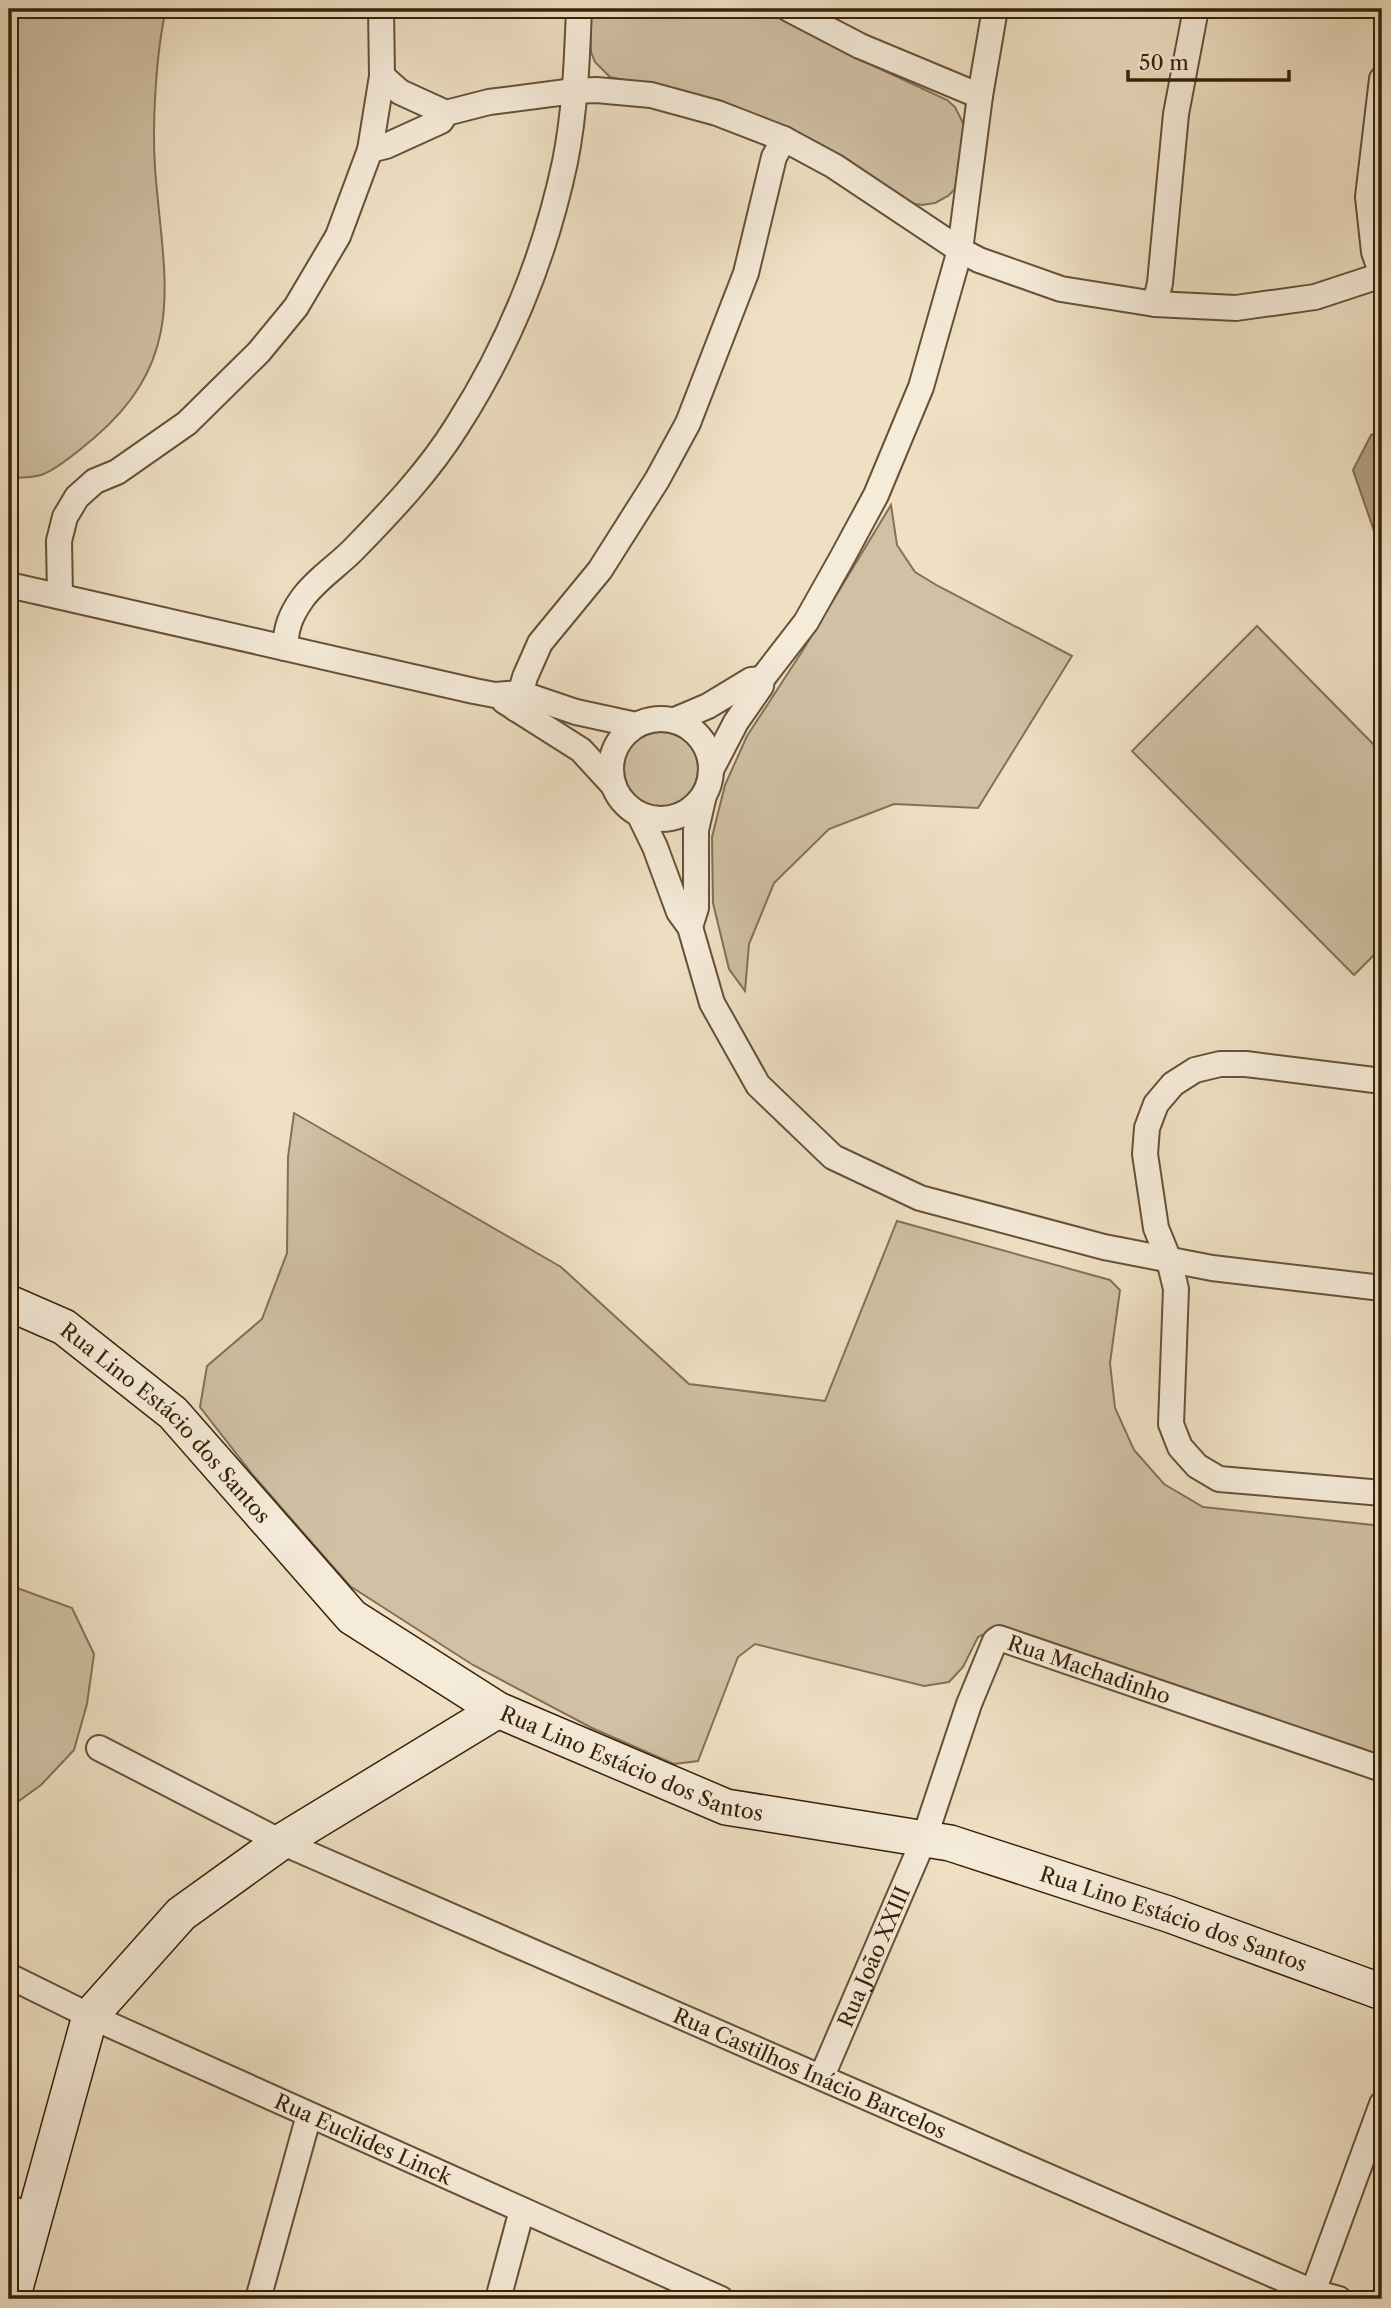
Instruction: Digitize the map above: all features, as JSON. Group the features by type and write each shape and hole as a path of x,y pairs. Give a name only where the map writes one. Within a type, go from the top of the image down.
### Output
{"main road":[{"name":"Rua Lino Estácio dos Santos","path":"9,1303 64,1327 173,1413 352,1617 498,1710 726,1807 950,1843 1168,1914 1382,1992"},
{"path":"12,2299 22,2212 90,2016 181,1914 282,1842 498,1710"}],"street":[{"path":"61,596 59,541 65,517 77,496 95,481 117,472 187,423 266,343 296,307 338,236 370,150 382,76 381,9"},
{"path":"285,648 287,626 303,597 354,550 416,483 457,427 499,356 539,261 565,162 574,91 579,9"},
{"path":"789,9 860,46 980,96"},
{"path":"690,927 696,908 696,830 711,770 736,722 761,686 762,679 806,622 876,495 921,387 960,250 980,96 995,9"},
{"path":"1155,304 1160,283 1177,114 1196,9"},
{"path":"382,76 400,92 446,113"},
{"path":"370,150 386,146 440,121 446,113 489,102 596,90 652,95 717,113 784,139 835,166 979,260 1061,289 1155,304 1236,308 1315,297 1382,275 1374,253 1368,197 1382,79"},
{"path":"518,702 540,643 600,570 657,480 688,423 746,273 774,158 784,139"},
{"path":"9,585 518,702 636,725"},
{"path":"675,720 708,706 751,680 762,679"},
{"path":"518,702 581,750 614,786"},
{"path":"704,795 696,804 675,817 651,818 639,814 620,798 614,786 612,758 625,734 636,725 662,718 675,720 697,734 705,745 711,770"},
{"path":"639,814 655,847 678,912 690,927 712,1003 758,1085 833,1157 920,1198 1104,1247 1212,1268 1382,1288"},
{"path":"1382,1080 1245,1064 1220,1064 1195,1070 1173,1084 1156,1104 1147,1128 1145,1154 1156,1228 1170,1260 1176,1289 1171,1424 1180,1447 1197,1466 1219,1479 1382,1493"},
{"name":"Rua Machadinho","path":"924,1839 969,1704 995,1641 999,1638 1382,1769"},
{"name":"Rua Castilhos Inácio Barcelos","path":"99,1748 282,1842 1313,2292 1339,2299"},
{"name":"Rua João XXIII","path":"822,2076 924,1839"},
{"name":"Rua Euclides Linck","path":"9,1976 90,2016 721,2299"},
{"path":"1313,2292 1382,2104"},
{"path":"258,2299 309,2115"},
{"path":"498,2299 522,2210"}],"shaded area":[{"path":"9,9 166,9 157,67 154,150 165,280 164,313 158,345 145,377 125,407 94,438 54,469 37,476 10,479"},
{"path":"590,9 762,9 947,100 955,107 964,125 957,187 935,203 908,203 846,158 788,128 719,100 610,77 595,62 591,52"},
{"path":"1382,430 1382,554 1353,470 1371,435"},
{"path":"891,505 897,545 915,572 1072,656 978,808 894,804 829,829 774,883 749,944 745,991 729,969 713,903 712,837 725,785 747,736"},
{"path":"1257,626 1382,753 1382,947 1354,975 1132,751"},
{"path":"661,732 682,738 692,748 698,769 692,790 682,800 661,806 640,800 630,790 624,769 630,748 640,738"},
{"path":"294,1113 561,1267 689,1384 825,1401 897,1221 1110,1280 1120,1290 1110,1363 1115,1408 1134,1450 1164,1484 1203,1507 1382,1526 1382,1757 997,1628 978,1637 963,1667 949,1682 924,1686 755,1644 738,1657 698,1761 674,1764 592,1728 473,1665 350,1586 253,1475 200,1407 207,1366 262,1319 287,1253 288,1157"},
{"path":"9,1585 72,1608 94,1654 87,1704 74,1750 41,1785 9,1808"}]}
